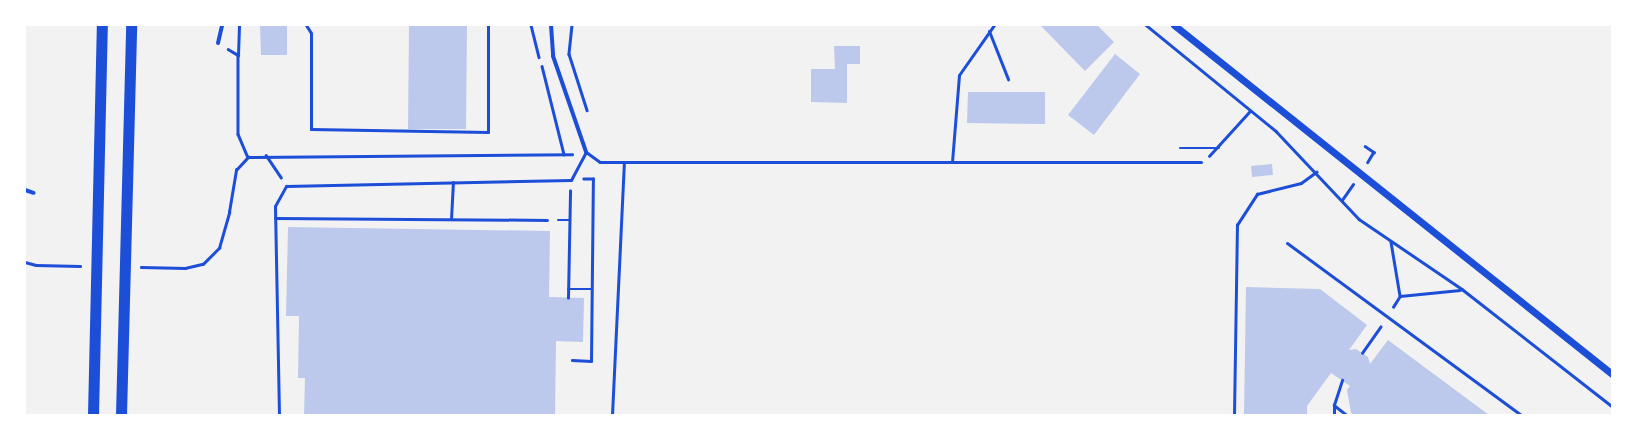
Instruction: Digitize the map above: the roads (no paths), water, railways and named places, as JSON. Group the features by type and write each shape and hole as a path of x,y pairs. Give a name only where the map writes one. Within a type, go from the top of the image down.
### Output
{"highway":[{"path":"93,415 102,25"},
{"path":"121,415 131,25"}],"street":[{"path":"218,43 222,25"},
{"path":"551,25 553,56 586,152"},
{"path":"1174,25 1612,374"},
{"path":"25,190 34,193"}],"lane":[{"path":"306,25 311,33 311,129 488,132 488,25"},
{"path":"952,162 959,75 994,25"},
{"path":"989,31 1008,79"},
{"path":"279,415 275,206 286,186 571,180 586,152 600,162 624,163 1201,162"},
{"path":"612,415 624,163"},
{"path":"451,219 452,182"},
{"path":"275,218 547,220"},
{"path":"1288,243 1520,415"}]}
